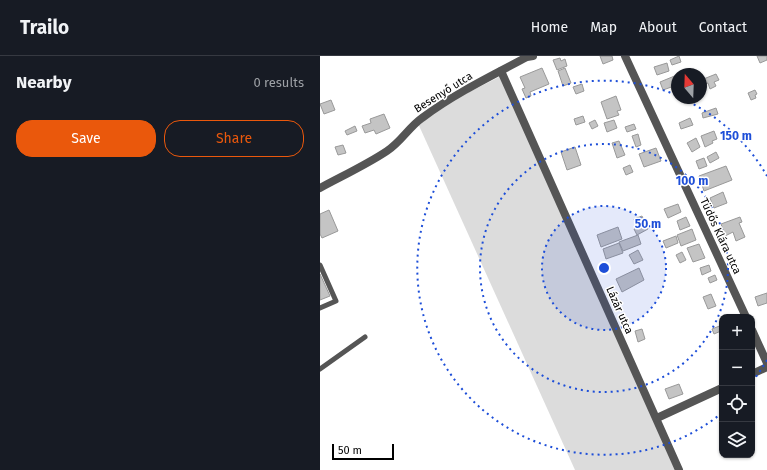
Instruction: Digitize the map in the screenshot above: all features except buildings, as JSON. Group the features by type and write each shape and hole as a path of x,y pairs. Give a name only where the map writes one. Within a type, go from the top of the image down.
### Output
{"street":[{"name":"Besenyő utca","path":"320,188 388,151 421,118 460,93 529,56"},
{"name":"Tüdős Klára utca","path":"625,56 745,314"},
{"name":"Lázár utca","path":"500,71 657,418 679,470"},
{"path":"755,337 767,363"},
{"path":"755,373 767,367"},
{"path":"657,418 719,389"}],"lane":[{"path":"320,265 336,301 320,308"},
{"path":"321,367 365,337"}],"shaded area":[{"path":"501,76 675,470 575,470 416,119"}]}
